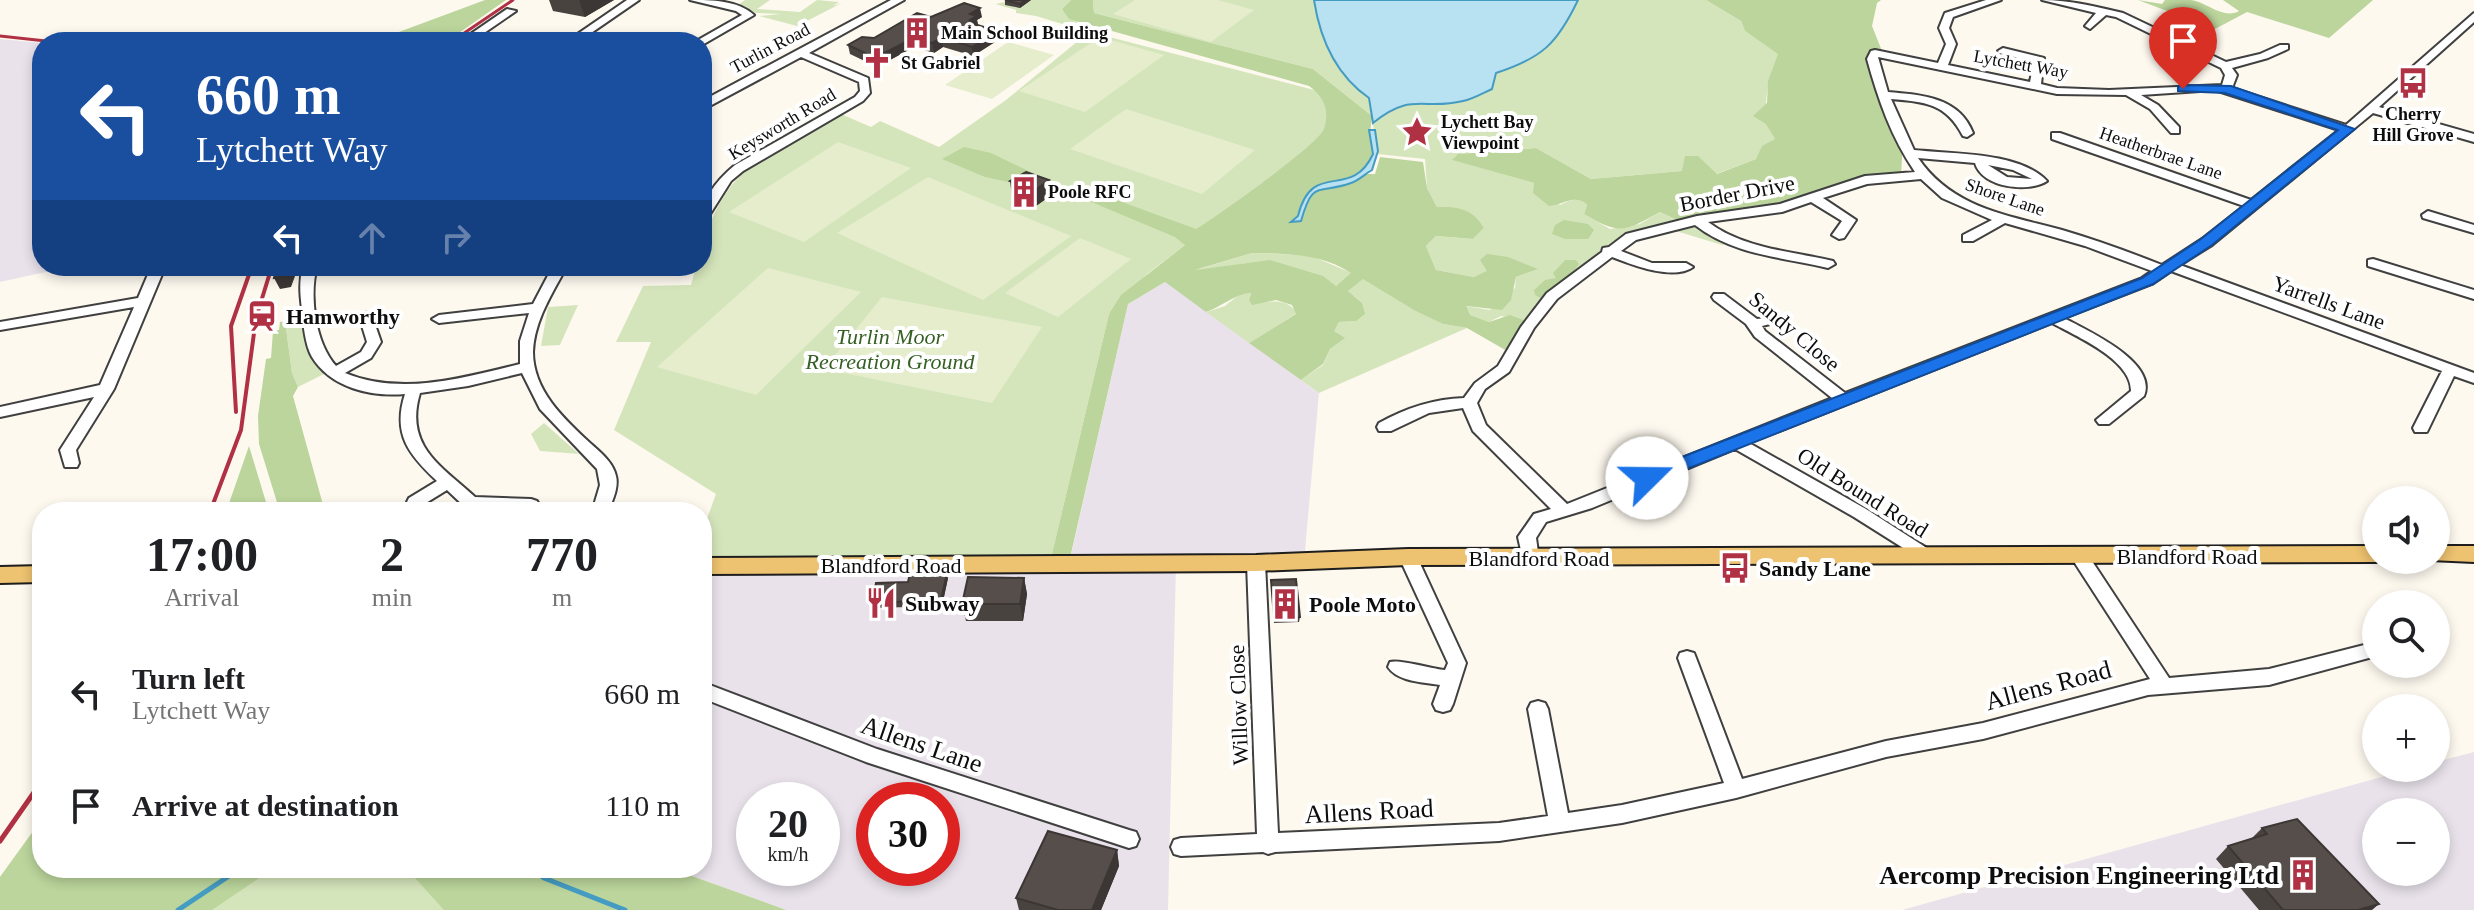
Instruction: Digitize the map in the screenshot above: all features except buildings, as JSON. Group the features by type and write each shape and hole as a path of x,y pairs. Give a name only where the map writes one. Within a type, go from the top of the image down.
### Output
{"main road":[{"name":"Blandford Road","path":"712,566 1256,563 1408,557 2362,554"},
{"path":"2450,554 2474,554"},
{"path":"0,575 32,574"}],"street":[{"path":"586,32 634,0"},
{"path":"695,0 739,8 749,15 712,36"},
{"name":"Turlin Road","path":"712,98 803,54 899,0"},
{"path":"1942,66 1951,44 1944,28 1949,15 1996,0"},
{"path":"2047,0 2105,10 2225,66 2231,75 2226,89"},
{"path":"2090,26 2105,10"},
{"path":"479,32 511,11"},
{"path":"1530,559 1527,537 1540,518 1565,512 1734,442 2147,281 2253,205 2348,129 2474,16"},
{"path":"2225,66 2270,55 2284,47"},
{"path":"2003,51 2040,60 2035,87"},
{"name":"Lytchett Way","path":"1875,53 2035,87 2084,92 2206,86 2226,89 2348,129"},
{"name":"Shore Lane","path":"1875,53 1872,59 1882,95 1924,175 1948,196 2005,218 2166,268"},
{"name":"Keysworth Road","path":"712,201 726,179 739,168 859,99 866,91 864,80 803,54"},
{"path":"2127,92 2154,107 2175,130"},
{"path":"1882,95 1952,109 1964,119 1967,133"},
{"path":"2370,108 2474,138"},
{"name":"Heatherbrae Lane","path":"2056,136 2253,205"},
{"path":"1913,154 1981,161"},
{"name":"Border Drive","path":"1469,403 1480,386 1504,369 1528,327 1552,296 1608,251 1631,237 1697,220 1782,208 1865,180 1924,175"},
{"path":"1813,198 1849,220 1839,235"},
{"path":"2428,215 2474,229"},
{"path":"1968,238 1999,224 2005,218"},
{"path":"1697,220 1713,235 1730,244 1828,264"},
{"path":"1608,251 1650,267 1686,267"},
{"path":"2373,263 2474,295"},
{"name":"Yarrells Lane","path":"2166,268 2474,378"},
{"path":"71,463 68,450 106,389 154,276"},
{"path":"307,276 312,343 319,359 334,373 353,383 413,392 528,367"},
{"path":"555,276 538,308 526,351 528,367 535,391 547,408 602,463 609,483 603,502"},
{"name":"Sandy Close","path":"1719,297 1761,322 1760,334 1843,399"},
{"path":"0,326 143,301"},
{"path":"439,319 538,308"},
{"path":"334,373 366,355 374,342 366,316"},
{"path":"2053,318 2128,363 2139,376 2139,393 2104,420"},
{"path":"2421,428 2450,370"},
{"path":"0,412 106,389"},
{"path":"413,392 405,420 408,436 427,461 470,502"},
{"path":"1385,427 1430,405 1469,403 1479,427 1565,512"},
{"name":"Old Bound Road","path":"1734,442 1860,513 1927,557"},
{"path":"415,502 449,481"},
{"path":"1408,557 1457,663 1443,704"},
{"path":"2080,557 2164,685"},
{"name":"Willow Close","path":"1256,563 1268,845"},
{"name":"Allens Road","path":"1181,847 1499,832 1560,824 1736,789 1886,749 1983,731 2164,685 2269,677 2362,653"},
{"path":"1687,658 1736,789"},
{"path":"1397,667 1411,673 1452,679"},
{"name":"Allens Lane","path":"712,694 1074,829 1129,839"},
{"path":"1538,709 1560,824"}],"shaded area":[{"path":"0,39 32,42 32,275 0,282"},
{"path":"1165,282 1319,393 1304,562 1176,564 1168,910 786,910 697,878 712,878 712,566 1069,564 1128,304"},
{"path":"2474,752 2474,910 1902,910 2363,782 2450,782 2450,758"}],"green space":[{"path":"485,0 506,0 460,32 399,32"},
{"path":"745,0 770,0 757,9 800,12 817,0 839,2 833,6 842,3 797,26 759,16 781,14 756,13 738,5"},
{"name":"Turlin Moor Recreation Ground","path":"982,0 996,4 1009,1 1020,8 1031,0 1071,0 1062,9 1092,27 1090,32 1322,92 1341,126 1147,274 1109,314 1051,558 712,559 712,505 716,494 614,430 651,342 616,342 643,286 691,285 693,276 712,276 712,220 715,212 739,176 781,146 841,114 871,127 880,121 939,147 1006,100 1089,32 1016,13 1016,10"},
{"path":"1071,0 1093,0 1094,13 1313,69 1372,116 1370,134 1373,157 1359,174 1375,174 1380,157 1423,162 1427,188 1437,207 1464,210 1484,228 1473,239 1436,236 1426,246 1436,270 1474,277 1487,271 1480,260 1487,254 1508,257 1538,269 1516,277 1511,300 1502,310 1466,306 1470,315 1489,322 1510,315 1531,323 1514,355 1467,328 1443,324 1414,310 1363,279 1348,291 1362,303 1365,314 1356,321 1339,322 1334,331 1345,338 1330,349 1323,364 1301,380 1249,343 1296,314 1292,305 1276,300 1252,305 1249,300 1251,293 1240,295 1206,312 1165,282 1128,304 1070,558 1051,558 1109,314 1121,295 1185,245 1175,237 1077,196 1100,194 1196,229 1304,150 1324,129 1326,116 1322,99 1309,86 1069,19 1062,9","holes":["1252,253 1316,258 1351,273 1336,286 1323,276 1270,260 1195,270"]},
{"path":"1093,0 1706,0 1741,21 1745,31 1779,54 1766,97 1767,118 1775,139 1756,159 1716,174 1682,171 1591,179 1536,148 1458,154 1453,160 1534,183 1560,205 1580,200 1587,205 1584,214 1610,229 1640,224 1660,212 1675,219 1697,220 1730,244 1722,245 1666,228 1608,251 1531,323 1501,316 1489,322 1469,315 1465,306 1490,310 1515,288 1516,277 1537,269 1522,264 1474,277 1436,270 1426,246 1436,236 1473,239 1484,228 1464,210 1437,207 1427,188 1425,159 1377,154 1372,116 1313,69 1094,13"},
{"path":"1135,0 1218,0 1254,10 1211,42 1113,14"},
{"path":"1706,0 1881,0 1877,3 1872,26 1882,51 1875,53 1903,138 1901,177 1865,180 1782,208 1697,220 1675,219 1660,212 1630,227 1614,228 1584,214 1587,205 1578,200 1549,206 1533,193 1534,183 1452,160 1458,154 1536,148 1591,179 1682,171 1685,156 1698,156 1717,174 1756,159 1762,146 1775,139 1766,124 1753,116 1767,103 1768,81 1778,54 1745,31 1741,21"},
{"path":"2138,0 2162,4 2165,0 2191,0 2221,12 2233,13 2239,11 2223,0 2373,0 2329,38 2247,12 2215,29"},
{"path":"1100,37 1164,55 1085,112 1019,91"},
{"path":"1008,42 1054,55 992,99 945,85"},
{"path":"1126,109 1255,150 1202,194 1070,149"},
{"path":"838,142 911,168 804,242 729,212"},
{"path":"964,147 991,153 1041,177 1028,186 985,177 942,159"},
{"path":"928,177 1071,236 983,300 837,233"},
{"path":"1564,220 1588,224 1594,230 1588,239 1565,239 1552,234 1555,225"},
{"path":"1080,238 1131,259 1058,317 1005,293"},
{"path":"1252,253 1309,255 1352,273 1336,286 1248,263 1193,271"},
{"path":"1565,260 1576,260 1579,264 1547,296 1542,299 1535,295 1534,290 1545,280 1556,278 1553,273"},
{"path":"768,268 861,292 756,395 657,367"},
{"path":"1363,278 1443,324 1467,328 1319,393 1301,380 1323,365 1330,349 1344,338 1333,331 1339,322 1356,321 1362,303 1348,291"},
{"path":"1241,293 1251,293 1249,300 1287,304 1297,313 1249,343 1206,312 1225,306"},
{"path":"882,297 1042,327 992,403 824,369"},
{"path":"578,305 560,345 541,346 548,307"},
{"path":"285,321 302,325 306,347 324,374 298,387 292,373"},
{"path":"285,321 292,373 298,387 293,396 322,502 277,502 259,444 258,416 266,359 271,358 273,331 279,330 280,322"},
{"path":"544,423 579,454 540,451 531,434"},
{"path":"249,446 266,502 229,502"},
{"path":"32,833 32,878 697,878 786,910 0,910 0,877"},
{"path":"32,833 32,878 259,878 212,910 0,910 0,877"},
{"path":"415,878 697,878 786,910 444,910"}],"water":[{"path":"1314,0 1578,0 1555,38 1537,55 1496,73 1492,89 1449,104 1398,107 1373,123 1369,98 1347,78 1331,55 1320,29"},
{"path":"1369,130 1375,130 1378,151 1372,170 1354,182 1313,194 1301,221 1291,222 1298,216 1304,199 1313,189 1354,176 1364,168 1373,154"}],"waterway":[{"path":"178,910 226,878"},
{"path":"544,878 625,910"}],"railway":[{"path":"466,32 513,0"},
{"path":"0,36 32,39"},
{"path":"236,412 231,326 248,276"},
{"path":"214,502 241,430 256,318 269,276"},
{"path":"0,841 32,795"}],"place":[{"name":"Main School Building","path":"917,33"},
{"name":"St Gabriel","path":"877,63"},
{"name":"Cherry Hill Grove","path":"2413,83"},
{"name":"Lychett Bay Viewpoint","path":"1417,132"},
{"name":"Poole RFC","path":"1024,192"},
{"name":"Hamworthy","path":"262,316"},
{"name":"Sandy Lane","path":"1735,568"},
{"name":"Subway","path":"881,603"},
{"name":"Poole Moto","path":"1285,604"},
{"name":"Aercomp Precision Engineering Ltd","path":"2303,875"}],"route":[{"path":"1647,478 2147,281 2207,242 2348,129 2226,89 2206,86 2183,89"}]}
